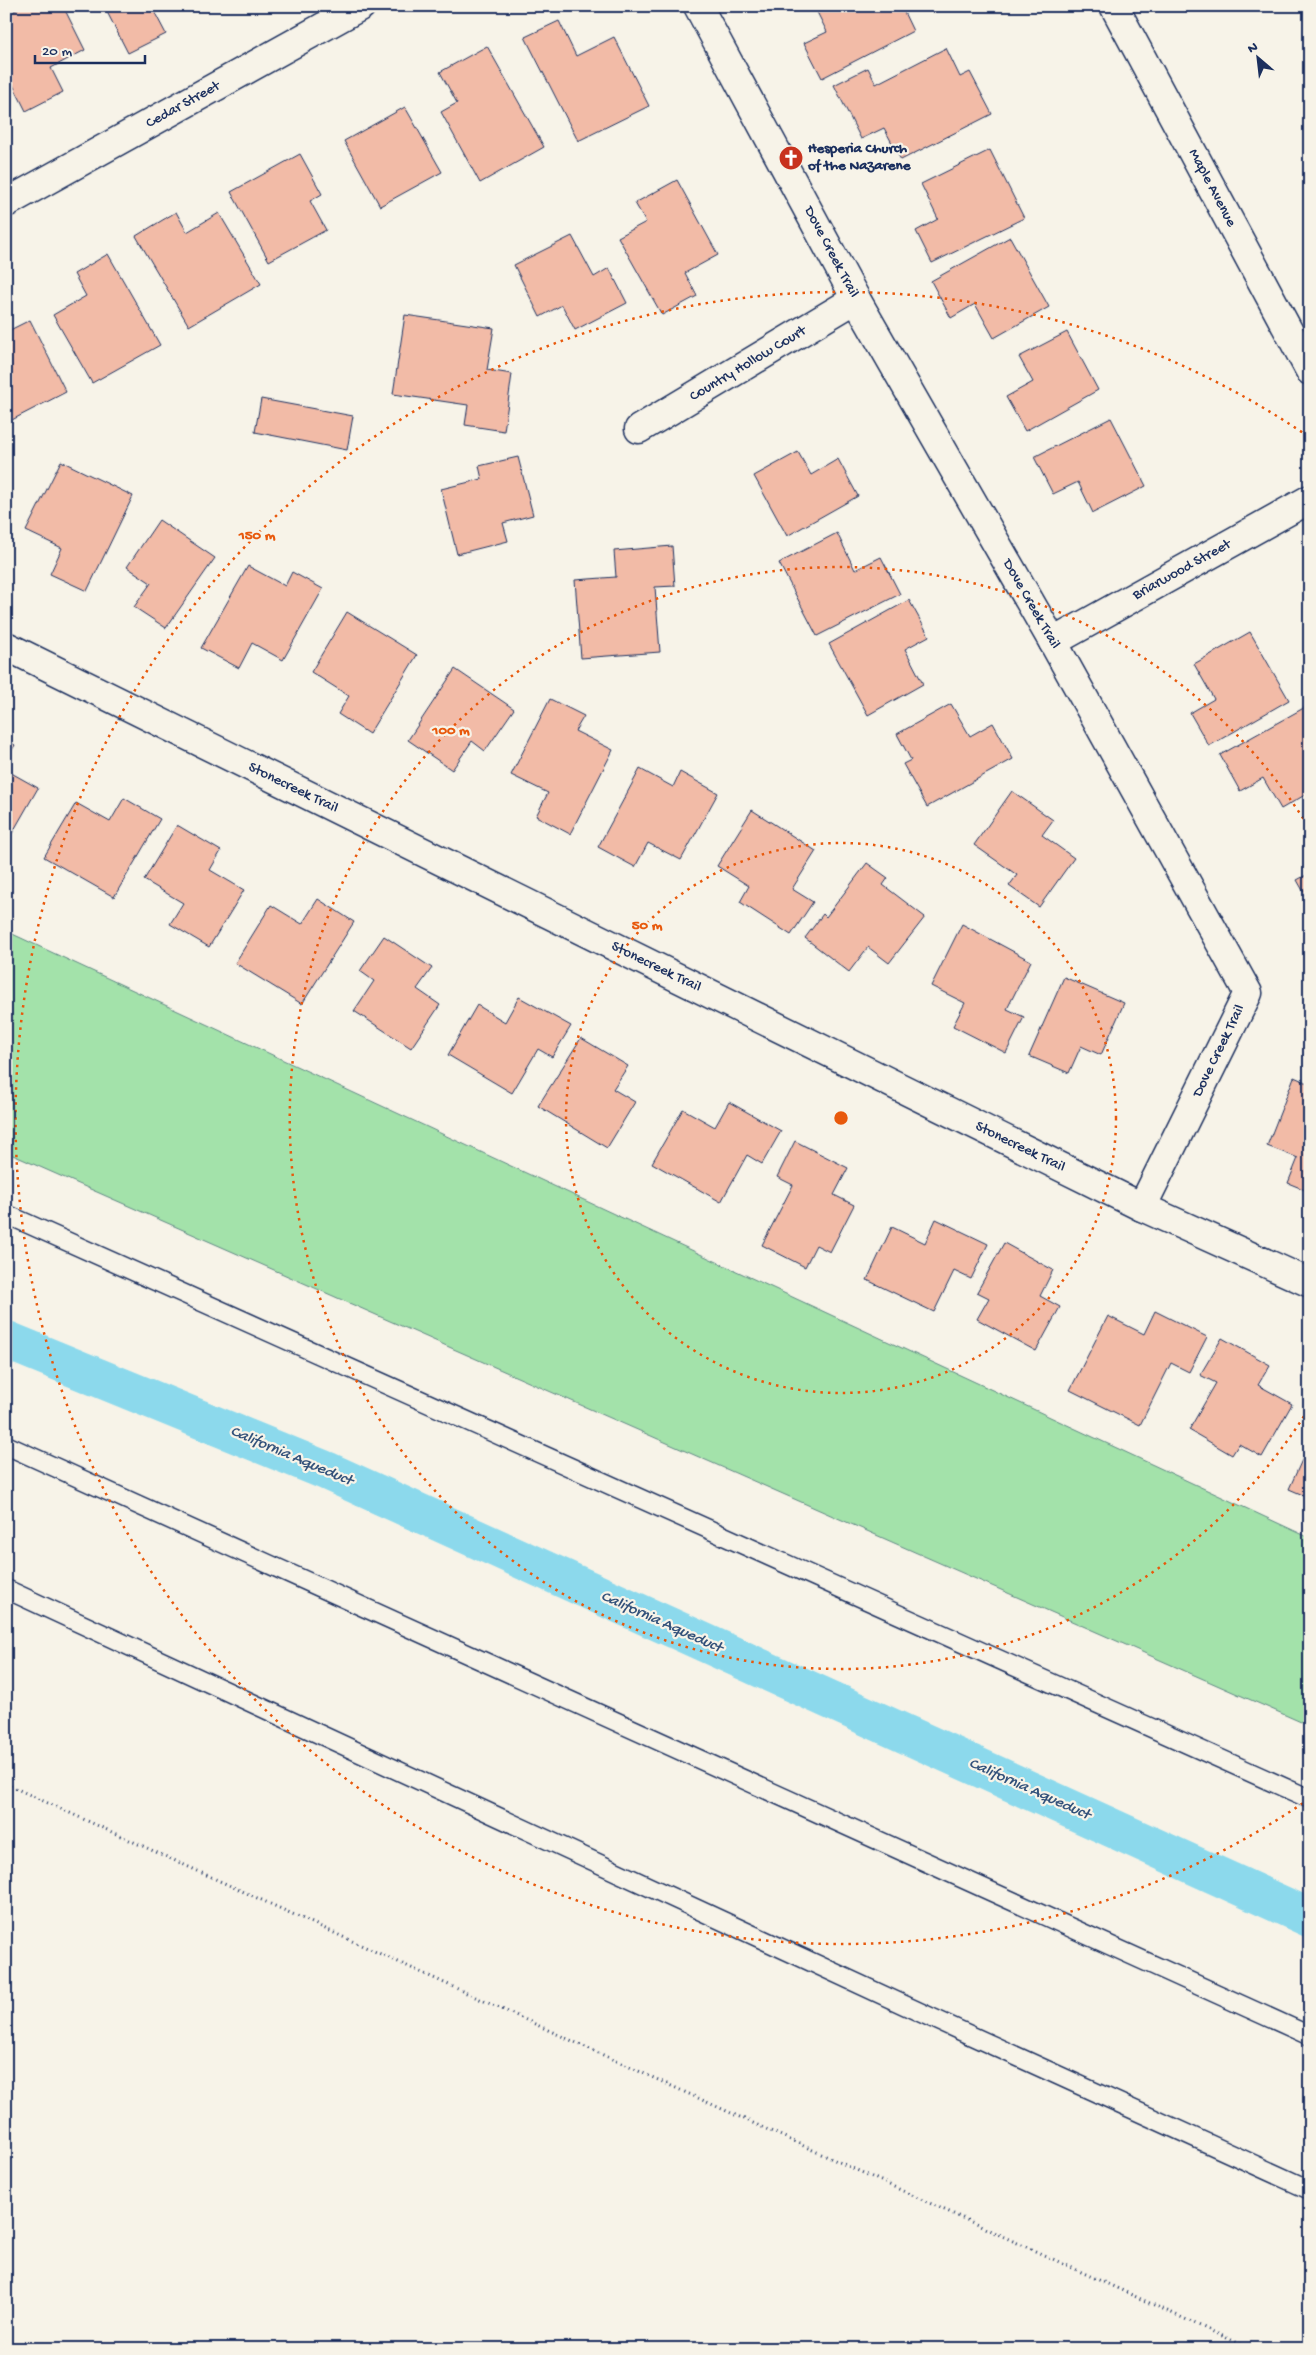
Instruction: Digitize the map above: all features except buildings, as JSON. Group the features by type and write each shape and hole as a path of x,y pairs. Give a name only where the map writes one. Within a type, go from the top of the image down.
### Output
{"street":[{"name":"Cedar Street","path":"6,203 361,6"},
{"name":"Dove Creek Trail","path":"698,6 856,299 1053,642 1248,993 1142,1207"},
{"name":"Maple Avenue","path":"1114,6 1310,371"},
{"name":"Country Hollow Court","path":"639,429 856,299"},
{"name":"Briarwood Street","path":"1053,642 1310,498"},
{"name":"Stonecreek Trail","path":"6,646 1142,1207 1310,1282"}],"lane":[{"path":"6,1214 1310,1799"},
{"path":"6,1445 1310,2036"},
{"path":"6,1589 928,2016 1310,2190"}],"path":[{"path":"6,1784 1251,2349"}],"green space":[{"path":"6,931 1310,1538 1310,1726 6,1152"}],"waterway":[{"name":"California Aqueduct","path":"6,1340 327,1471 1310,1918"}],"place":[{"name":"Hesperia Church of the Nazarene","path":"791,158"}]}
